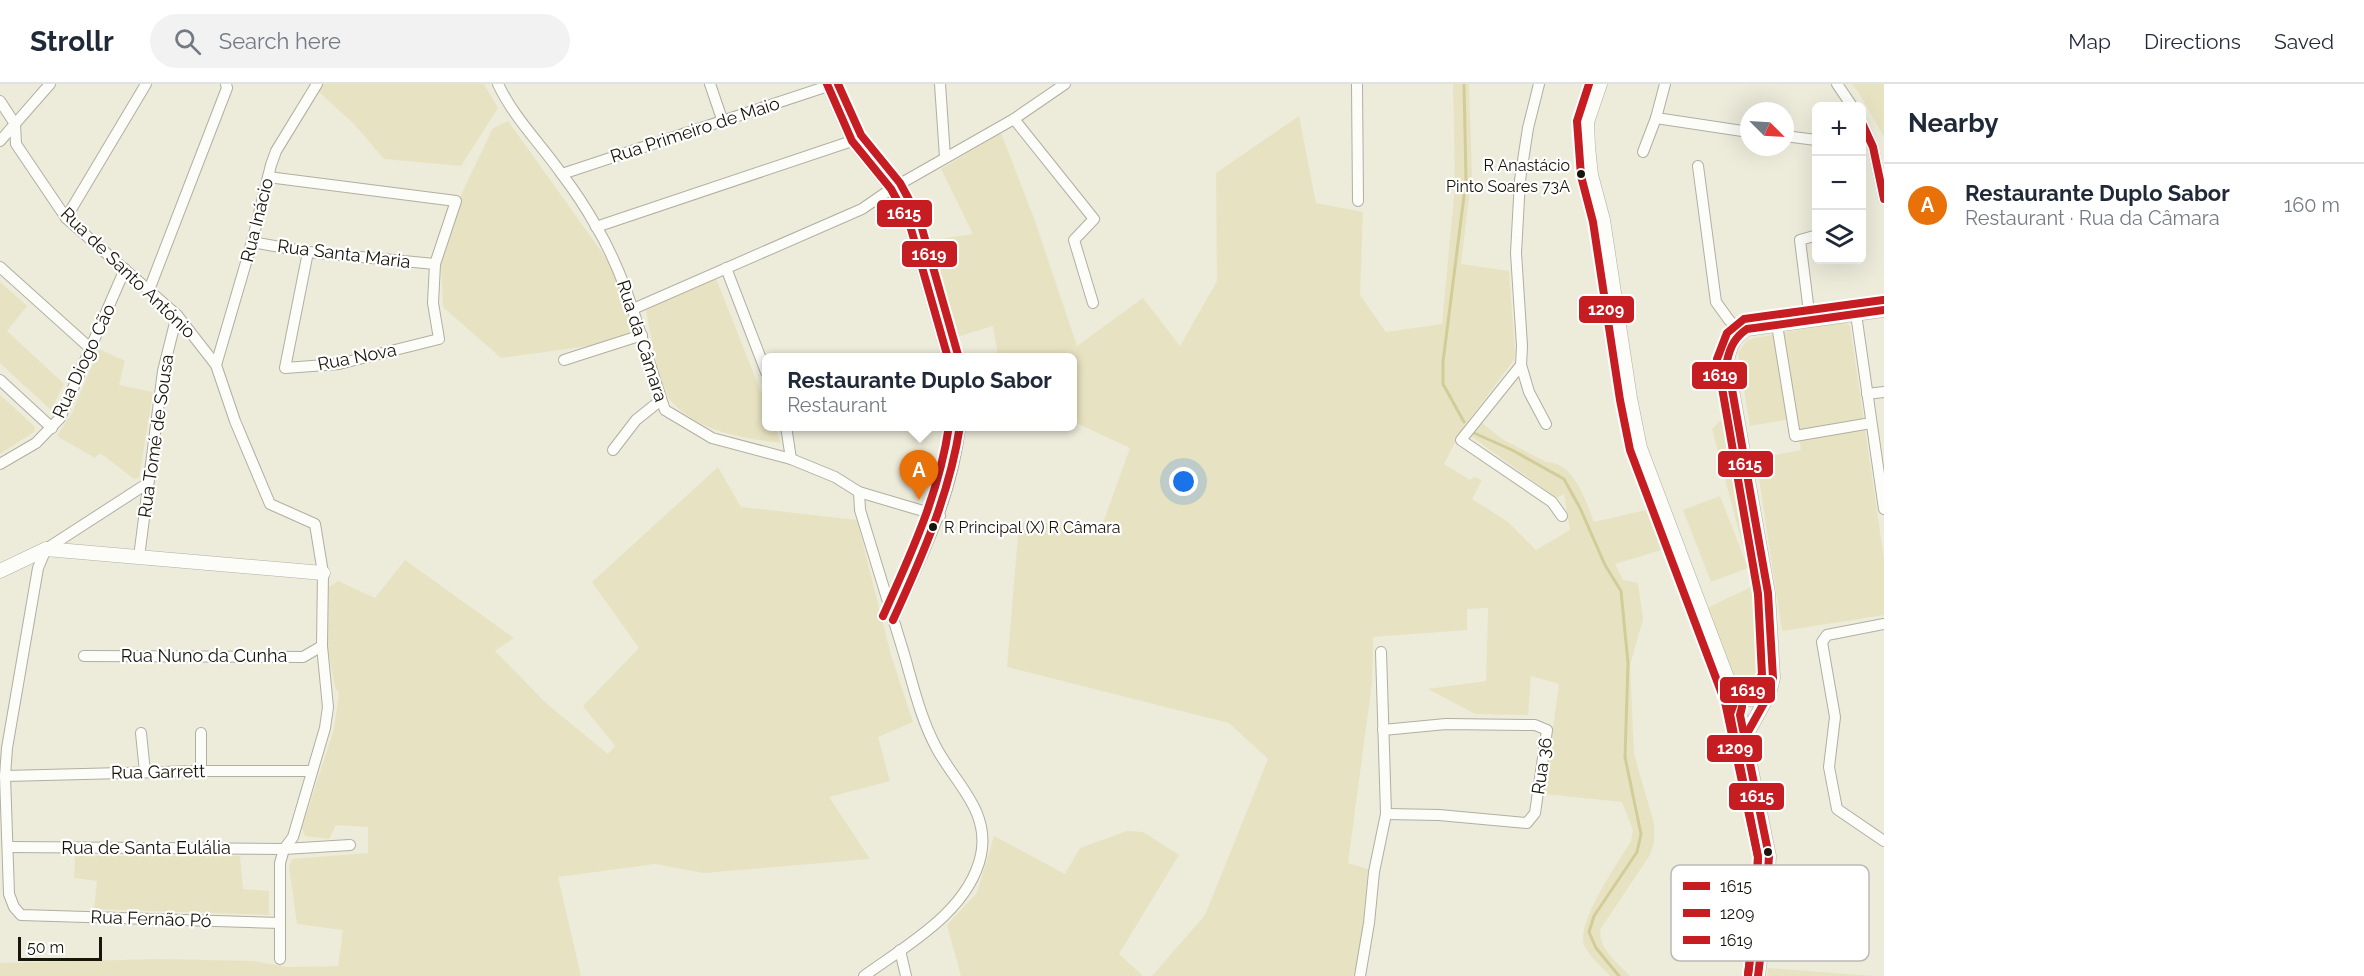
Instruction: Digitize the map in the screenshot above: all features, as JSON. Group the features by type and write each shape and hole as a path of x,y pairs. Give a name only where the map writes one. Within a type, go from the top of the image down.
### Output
{"street":[{"path":"0,141 50,84"},
{"path":"66,218 146,84"},
{"path":"149,290 227,88 226,84"},
{"name":"Rua Inácio","path":"216,365 276,151 317,84"},
{"name":"Rua da Câmara","path":"498,84 508,105 562,174 596,226 617,266 642,335 665,410 712,438 791,459 835,477 860,492 940,516"},
{"path":"710,84 723,122"},
{"path":"940,84 945,157"},
{"path":"633,309 726,267 811,233 861,209 945,157 1014,119 1065,84"},
{"path":"1357,84 1358,201"},
{"path":"1539,84 1528,128 1522,170 1516,253 1522,346 1521,365 1529,392 1546,424"},
{"path":"1600,84 1587,122 1591,175 1603,220 1628,387 1640,448 1740,700 1740,715 1769,856 1768,865"},
{"path":"1643,152 1656,118 1665,84"},
{"path":"1837,84 1849,102"},
{"path":"827,85 852,141 891,189 909,222 947,353"},
{"name":"Rua Primeiro de Maio","path":"562,174 723,122 827,85"},
{"name":"Rua de Santo António","path":"0,101 15,124 16,144 66,218 177,315 216,365 234,421 270,504 315,524 323,573"},
{"path":"1656,118 1740,131"},
{"path":"1014,119 1094,219 1074,240 1093,303"},
{"path":"1794,137 1812,139"},
{"path":"596,226 852,141"},
{"path":"1867,146 1884,199"},
{"path":"1698,166 1716,302 1741,332"},
{"path":"268,177 456,201 435,264"},
{"path":"1810,320 1800,240 1812,237"},
{"name":"Rua Santa Maria","path":"252,242 308,252 435,264"},
{"name":"Rua Nova","path":"308,252 285,368 339,364 439,339 434,303 435,264"},
{"path":"0,267 90,348"},
{"path":"726,267 762,362"},
{"name":"Rua Diogo Cão","path":"0,464 36,443 52,428 67,403 125,269"},
{"path":"1744,737 1769,694 1773,678 1768,593 1727,361 1730,345 1741,332 1747,329 1884,310"},
{"path":"1856,314 1884,509"},
{"name":"Rua Tomé de Sousa","path":"139,557 163,371 177,315"},
{"path":"1777,324 1795,436 1871,423"},
{"path":"564,360 642,335"},
{"path":"1521,365 1461,440 1552,502 1562,516"},
{"path":"0,380 52,428"},
{"path":"1867,394 1884,392"},
{"path":"613,450 636,420 662,400"},
{"path":"787,431 791,459"},
{"path":"894,620 940,516 952,476 959,431"},
{"path":"0,571 46,549 148,483"},
{"path":"860,492 860,510 916,696 936,748 978,812 983,834 977,868 963,896 951,910 864,976"},
{"path":"46,549 323,573 322,646 328,707 325,728 293,837 284,849 280,863 280,959"},
{"path":"4,895 8,848 4,749 38,567 46,549"},
{"path":"1884,624 1827,635 1822,642 1835,717 1829,766 1837,809 1884,841"},
{"name":"Rua Nuno da Cunha","path":"84,656 303,657 322,646"},
{"path":"1360,976 1369,923 1374,872 1386,814 1381,652"},
{"path":"1740,700 1761,694 1773,678"},
{"path":"1740,715 1752,716 1761,710"},
{"name":"Rua 36","path":"1383,730 1446,724 1536,725 1547,730 1535,813 1527,824 1438,815 1386,814"},
{"path":"141,733 145,772"},
{"path":"201,733 201,771"},
{"name":"Rua Garrett","path":"5,776 201,771 312,771"},
{"name":"Rua de Santa Eulália","path":"8,848 284,849 350,845"},
{"name":"Rua Fernão Pó","path":"4,895 21,915 280,923"},
{"path":"900,950 906,976"},
{"path":"1758,976 1760,961"}],"shaded area":[{"path":"322,84 484,84 498,108 461,166 384,159 354,124 319,92"},
{"path":"1453,84 1469,84 1472,174 1461,264 1509,271 1515,353 1514,360 1462,429 1444,464 1470,480 1474,477 1482,480 1472,499 1507,521 1536,550 1570,530 1564,494 1556,498 1471,436 1482,423 1502,439 1546,462 1564,468 1578,484 1594,522 1654,508 1668,548 1615,564 1623,580 1638,583 1643,619 1630,665 1634,754 1654,824 1654,843 1650,855 1601,928 1600,935 1605,948 1630,976 1610,976 1587,951 1583,937 1591,909 1631,841 1633,830 1622,802 1544,794 1559,684 1531,676 1528,715 1475,714 1428,689 1486,681 1488,608 1467,609 1467,630 1373,637 1372,683 1348,863 1368,869 1361,952 1353,976 1152,976 1205,915 1268,759 1229,723 1007,667 1019,523 1103,523 1130,448 1077,423 1077,353 997,353 993,326 950,339 926,241 973,234 941,169 1001,133 1035,221 1077,346 1143,298 1180,346 1217,281 1216,173 1299,116 1316,203 1363,212 1360,295 1386,332 1442,324 1455,186"},
{"path":"1852,84 1884,84 1884,137 1866,102"},
{"path":"508,121 611,265 635,330 603,344 501,358 443,307 441,261 461,195 493,128"},
{"path":"716,278 762,395 762,431 776,431 781,443 719,431 704,425 678,408 664,391 646,310"},
{"path":"0,282 27,306 7,331 64,384 51,410 0,363"},
{"path":"1845,322 1850,326 1884,559 1884,615 1782,631 1756,459 1801,450 1796,418 1750,426 1738,353 1746,341 1754,338"},
{"path":"99,349 125,361 119,385 153,392 139,478 134,479 100,453 95,458 57,436 72,413"},
{"path":"0,395 35,427 34,432 0,454"},
{"path":"1728,413 1757,584 1767,672 1759,688 1752,691 1736,684 1707,608 1753,586 1712,429"},
{"path":"718,467 741,507 857,520 891,655 913,722 878,737 890,781 829,797 870,859 704,873 655,864 558,877 581,976 0,976 0,963 161,959 254,961 287,967 338,966 343,930 297,924 289,866 292,859 368,853 368,827 336,825 329,839 305,836 302,828 334,729 339,693 335,688 328,649 329,587 338,581 375,598 405,560 514,638 495,651 547,704 608,754 615,746 583,706 639,648 592,582"},
{"path":"1720,496 1748,568 1711,582 1683,510"},
{"path":"1127,831 1143,832 1179,855 1119,954 1143,976 961,976 947,925 977,893 994,836 1065,874 1080,848"},
{"path":"75,856 240,856 243,889 269,891 269,915 94,909 97,881 74,878"},
{"path":"1768,968 1874,976 1767,976"}],"waterway":[{"path":"1464,84 1466,180 1443,362 1443,384 1464,422"},
{"path":"1474,433 1512,450 1564,479 1580,508 1605,565 1621,591 1628,663 1625,757 1641,834 1637,852 1594,916 1589,932 1596,948 1619,976"}],"transit line":[{"name":"1615","path":"827,84 852,141 891,189 909,222 947,353"},
{"name":"1619","path":"838,84 861,135 900,183 919,218 957,353"},
{"name":"1209","path":"1589,84 1577,121 1581,176 1593,222 1620,400 1630,450 1725,702 1758,857 1758,865"},
{"name":"1615","path":"1866,132 1873,147 1884,199"},
{"name":"1619","path":"1758,865 1758,857 1730,714 1738,693 1751,689 1762,675 1758,594 1717,359 1727,333 1744,319 1883,300"},
{"name":"1615","path":"1745,737 1769,694 1773,678 1768,593 1727,361 1730,351 1736,339 1747,329 1884,310"},
{"name":"1619","path":"883,616 914,547 931,500 948,431"},
{"name":"1615","path":"893,620 942,502 959,431"},
{"name":"1615","path":"1742,707 1740,715 1769,856 1768,865"},
{"name":"1209","path":"1748,975 1750,961"},
{"name":"1619","path":"1748,975 1750,961"},
{"name":"1615","path":"1758,976 1760,961"}],"place":[{"name":"R Anastácio Pinto Soares 73A","path":"1581,174"},
{"name":"Restaurante Duplo Sabor","path":"919,500"},
{"name":"R Principal (X) R Câmara","path":"933,527"}]}
